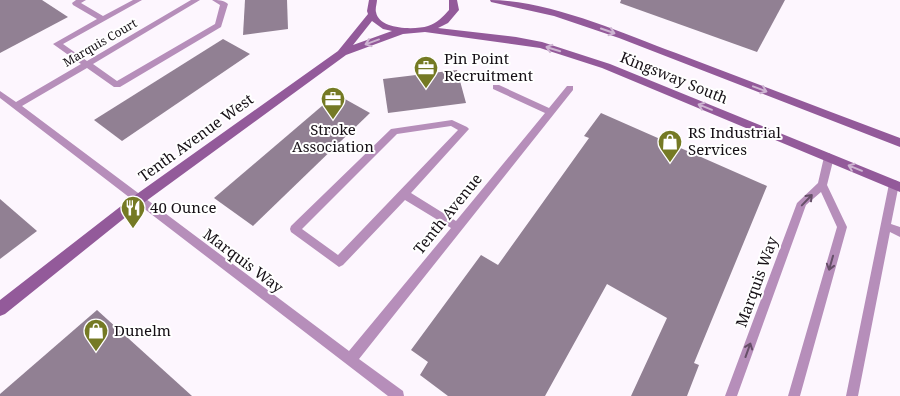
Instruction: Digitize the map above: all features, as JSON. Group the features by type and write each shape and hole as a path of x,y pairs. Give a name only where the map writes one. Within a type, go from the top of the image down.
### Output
{"street":[{"path":"373,0 372,15 384,25 402,32"},
{"name":"Kingsway South","path":"427,30 437,26 451,15 454,10 453,0"},
{"name":"Kingsway South","path":"494,0 557,14 622,36 900,143"},
{"name":"Tenth Avenue West","path":"0,309 138,200 342,53 372,15"},
{"name":"Kingsway South","path":"402,32 427,30 516,40 570,54 606,66 897,186"},
{"name":"Tenth Avenue West","path":"342,53 402,32"}],"lane":[{"path":"82,0 76,3 102,19"},
{"path":"138,0 57,44 117,85 218,25 224,4 216,0"},
{"name":"Marquis Court","path":"16,106 196,0"},
{"path":"496,87 550,112"},
{"name":"Tenth Avenue","path":"350,360 570,88"},
{"name":"Marquis Way","path":"0,94 398,396"},
{"path":"452,123 464,129 404,194 339,262 295,229 394,132 452,123"},
{"path":"794,396 842,227 822,185 829,158"},
{"name":"Marquis Way","path":"731,396 802,203 822,185"},
{"path":"852,396 885,226 897,186"},
{"path":"404,194 458,227"},
{"path":"885,226 900,232"}],"building":[{"path":"0,0 42,0 68,17 0,53"},
{"path":"245,0 287,0 288,29 243,35"},
{"path":"621,0 785,0 757,52 620,3"},
{"path":"223,39 250,54 122,141 94,120"},
{"path":"457,70 466,103 388,113 383,79"},
{"path":"336,94 370,113 253,226 214,198"},
{"path":"601,113 767,186 694,363 699,365 687,396 631,396 667,318 607,284 545,396 448,396 420,375 428,362 411,350 481,255 498,265 589,138 584,136"},
{"path":"0,199 37,231 0,259"},
{"name":"Dunelm","path":"97,310 192,396 0,396 0,394"}],"place":[{"name":"Pin Point Recruitment","path":"426,89"},
{"name":"Stroke Association","path":"333,120"},
{"name":"RS Industrial Services","path":"670,163"},
{"name":"40 Ounce","path":"133,229"},
{"name":"Dunelm","path":"96,352"}]}
